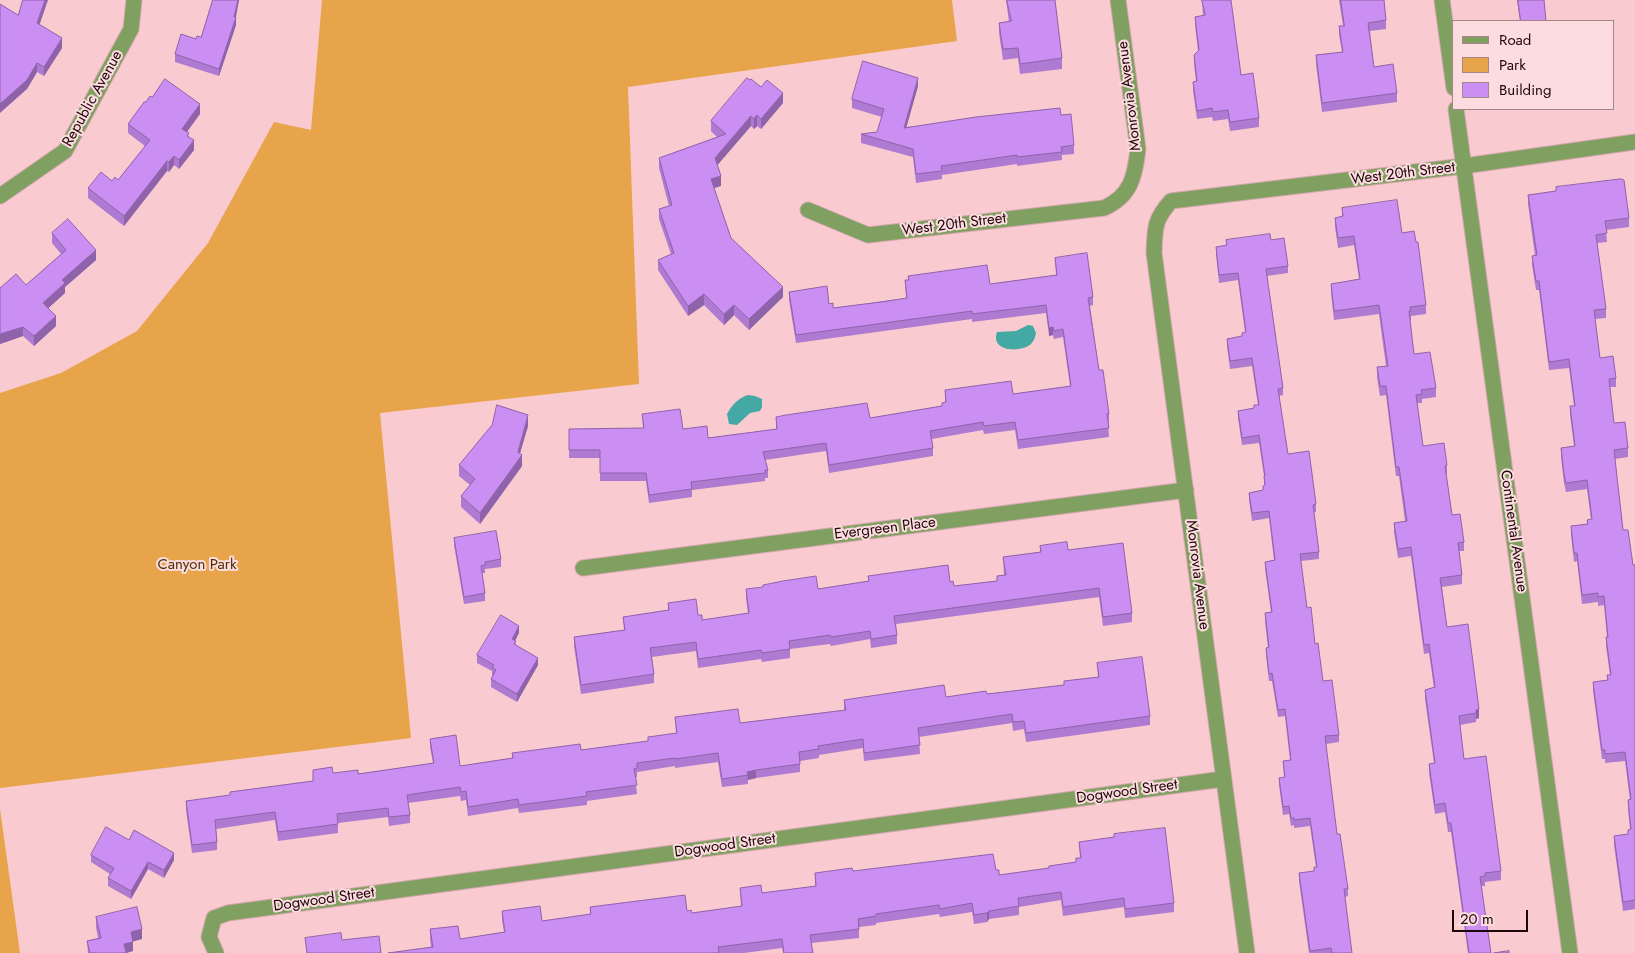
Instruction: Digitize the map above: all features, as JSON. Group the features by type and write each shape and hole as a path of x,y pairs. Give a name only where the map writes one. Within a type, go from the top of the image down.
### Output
{"street":[{"name":"Republic Avenue","path":"0,196 65,151 132,29 134,0"},
{"name":"Monrovia Avenue","path":"1104,208 1117,202 1130,185 1135,171 1138,149 1118,0"},
{"path":"1442,0 1452,73"},
{"name":"Continental Avenue","path":"1456,110 1570,953"},
{"name":"West 20th Street","path":"1171,201 1464,166 1635,142"},
{"name":"Monrovia Avenue","path":"1171,201 1159,215 1154,233 1154,253 1247,953"},
{"name":"West 20th Street","path":"808,210 868,235 1104,208"},
{"name":"Evergreen Place","path":"583,568 1186,490"},
{"name":"Dogwood Street","path":"216,953 209,937 214,918 228,913 1223,779"}],"green space":[{"name":"Canyon Park","path":"322,0 952,0 957,41 628,87 639,384 380,413 411,738 0,788 0,393 61,373 137,331 208,243 274,122 311,130"},
{"path":"0,809 20,953 0,953"}],"water":[{"path":"1028,325 1033,326 1036,333 1031,344 1020,349 1008,349 998,344 996,339 997,332 1016,331"},
{"path":"748,395 762,399 760,411 750,413 737,425 729,424 727,414 738,400"}],"building":[{"path":"23,0 45,0 37,23 62,38 44,67 37,63 27,80 0,104 0,4 18,15"},
{"path":"213,0 238,0 234,17 236,17 219,69 175,54 181,34 196,39 197,36 201,37"},
{"path":"1007,0 1055,0 1062,58 1020,64 1018,48 1003,49 999,23 1011,21"},
{"path":"1202,0 1231,0 1241,75 1253,73 1259,118 1230,122 1228,110 1213,112 1212,108 1197,111 1193,82 1197,81 1194,55 1199,50 1195,17 1205,15"},
{"path":"1341,0 1384,0 1386,20 1368,23 1374,67 1393,64 1397,93 1322,103 1316,55 1343,52 1339,26 1344,26"},
{"path":"1518,0 1544,0 1546,20 1521,20"},
{"path":"863,61 918,78 904,128 976,117 1060,108 1061,115 1071,114 1074,145 1061,147 1062,152 1017,157 1017,155 941,166 942,171 916,174 913,149 861,134 877,132 884,109 852,99"},
{"path":"747,78 761,87 767,80 783,93 761,119 757,115 754,119 751,116 715,158 721,176 711,179 731,238 783,287 749,319 734,305 724,314 704,294 688,306 658,260 674,253 659,209 672,205 659,158 726,134 711,121"},
{"path":"165,79 200,104 182,129 189,133 187,136 194,140 179,160 174,156 169,162 167,161 124,216 88,188 101,172 112,181 115,177 118,180 150,140 128,124 144,102 150,96 152,97"},
{"path":"1624,180 1629,218 1605,221 1607,233 1596,235 1606,309 1594,310 1600,358 1613,356 1616,378 1609,379 1614,423 1625,422 1628,448 1614,450 1623,530 1628,530 1633,565 1635,565 1635,900 1623,902 1614,836 1628,834 1628,830 1631,829 1628,800 1631,799 1625,752 1605,754 1605,750 1602,750 1593,682 1608,680 1607,675 1611,675 1606,637 1608,637 1604,596 1598,597 1598,593 1582,595 1577,553 1574,553 1571,526 1588,524 1587,520 1592,519 1587,480 1566,483 1564,474 1561,448 1575,446 1570,406 1575,406 1569,359 1549,362 1539,281 1536,281 1532,256 1537,255 1528,195 1556,191 1556,187"},
{"path":"1397,200 1402,233 1414,231 1416,242 1418,242 1426,305 1410,307 1411,311 1409,311 1414,354 1430,352 1436,388 1421,390 1422,394 1416,395 1423,446 1444,443 1447,465 1445,466 1452,515 1460,514 1464,542 1458,543 1462,575 1440,578 1447,627 1468,624 1479,709 1476,710 1476,713 1459,716 1464,759 1486,756 1501,871 1485,873 1485,876 1480,877 1491,953 1469,953 1451,823 1448,823 1445,803 1435,805 1429,764 1435,763 1425,690 1435,687 1429,644 1424,645 1411,547 1398,549 1394,523 1407,521 1399,467 1396,467 1386,386 1380,386 1377,367 1388,366 1379,305 1334,311 1331,284 1360,279 1354,236 1338,238 1335,218 1343,216 1342,208"},
{"path":"68,219 96,250 62,280 65,283 43,303 56,316 34,336 23,327 0,334 0,288 16,274 26,285 66,250 52,233"},
{"path":"1270,234 1271,240 1284,238 1288,266 1266,269 1283,388 1278,389 1288,454 1309,451 1316,504 1313,505 1319,552 1300,554 1307,608 1311,607 1315,644 1318,643 1323,681 1332,680 1339,735 1325,736 1337,834 1340,834 1348,889 1344,889 1352,953 1332,953 1331,948 1310,951 1299,873 1314,871 1314,867 1317,867 1310,818 1294,820 1294,818 1291,818 1289,806 1283,807 1279,778 1285,777 1283,761 1291,760 1285,709 1278,710 1272,673 1269,674 1266,648 1269,647 1265,613 1272,612 1265,562 1275,560 1269,511 1252,513 1249,493 1263,490 1265,476 1259,435 1242,438 1238,411 1254,408 1254,405 1259,405 1252,358 1230,361 1227,339 1242,336 1242,333 1246,332 1238,273 1219,275 1216,247 1227,245 1226,240"},
{"path":"1087,253 1093,297 1088,298 1099,370 1103,370 1109,428 1018,440 1015,422 984,426 983,422 930,431 933,448 829,465 826,443 763,452 768,470 765,470 765,473 691,482 692,489 649,495 646,473 600,473 600,450 569,450 569,429 644,428 642,414 680,409 683,429 707,426 708,438 777,429 776,417 867,403 870,418 942,406 942,403 946,402 945,390 1011,381 1013,394 1071,386 1063,329 1054,331 1053,327 1049,328 1046,305 972,314 972,311 796,335 789,292 827,286 829,304 833,303 833,308 881,302 907,298 905,280 909,280 908,276 987,265 990,284 1057,275 1055,258"},
{"path":"497,405 528,415 518,452 522,455 480,513 461,496 475,479 459,465 492,425"},
{"path":"496,531 501,559 485,562 485,565 481,566 485,593 464,597 454,538"},
{"path":"1067,542 1068,550 1123,543 1132,613 1103,617 1099,588 894,616 897,635 871,639 870,631 831,637 830,635 789,641 790,649 762,653 761,650 698,659 696,642 650,648 654,674 581,685 574,637 625,630 623,617 669,610 668,603 696,599 698,615 702,615 702,620 749,613 746,589 763,587 763,585 816,576 818,589 869,581 868,576 948,565 950,582 953,581 954,586 997,581 997,576 1006,575 1003,557 1041,552 1040,546"},
{"path":"501,615 519,626 512,639 516,641 514,644 538,658 517,694 491,679 496,670 492,667 494,665 477,655"},
{"path":"1142,657 1150,716 1026,733 1024,721 1013,722 1012,714 918,728 920,745 864,753 863,739 818,746 819,749 799,752 800,764 756,770 747,772 748,775 722,779 718,753 637,763 637,768 634,769 637,785 586,792 587,796 519,805 518,799 468,807 466,791 461,792 460,787 407,795 410,815 389,817 388,808 337,814 338,824 278,832 275,812 215,820 217,842 192,845 186,801 230,795 230,792 313,781 313,770 332,767 333,773 358,770 358,774 434,763 430,739 456,735 460,766 513,758 512,753 580,744 581,750 648,741 648,737 677,733 675,717 738,709 740,723 846,710 844,700 944,685 946,697 986,691 987,694 1064,685 1064,681 1099,677 1097,663"},
{"path":"106,827 129,840 134,830 174,853 164,870 148,862 131,891 108,878 114,868 91,855"},
{"path":"1165,828 1174,903 1125,909 1124,898 1063,907 1061,892 1018,898 1019,906 974,915 972,903 940,909 939,905 876,914 876,916 858,919 859,929 810,935 813,953 784,953 782,939 718,947 719,953 388,953 433,947 430,929 458,926 460,939 505,932 502,911 540,906 542,921 591,914 590,907 685,895 687,911 691,910 692,913 742,906 740,888 761,885 762,893 816,886 815,873 852,868 853,871 993,854 996,870 999,870 999,875 1076,862 1076,858 1081,858 1079,842 1114,837 1114,834"},
{"path":"137,907 142,929 131,932 133,942 124,944 126,953 90,953 87,941 101,938 96,917"},
{"path":"341,933 342,940 379,936 381,953 307,953 305,938"}]}
